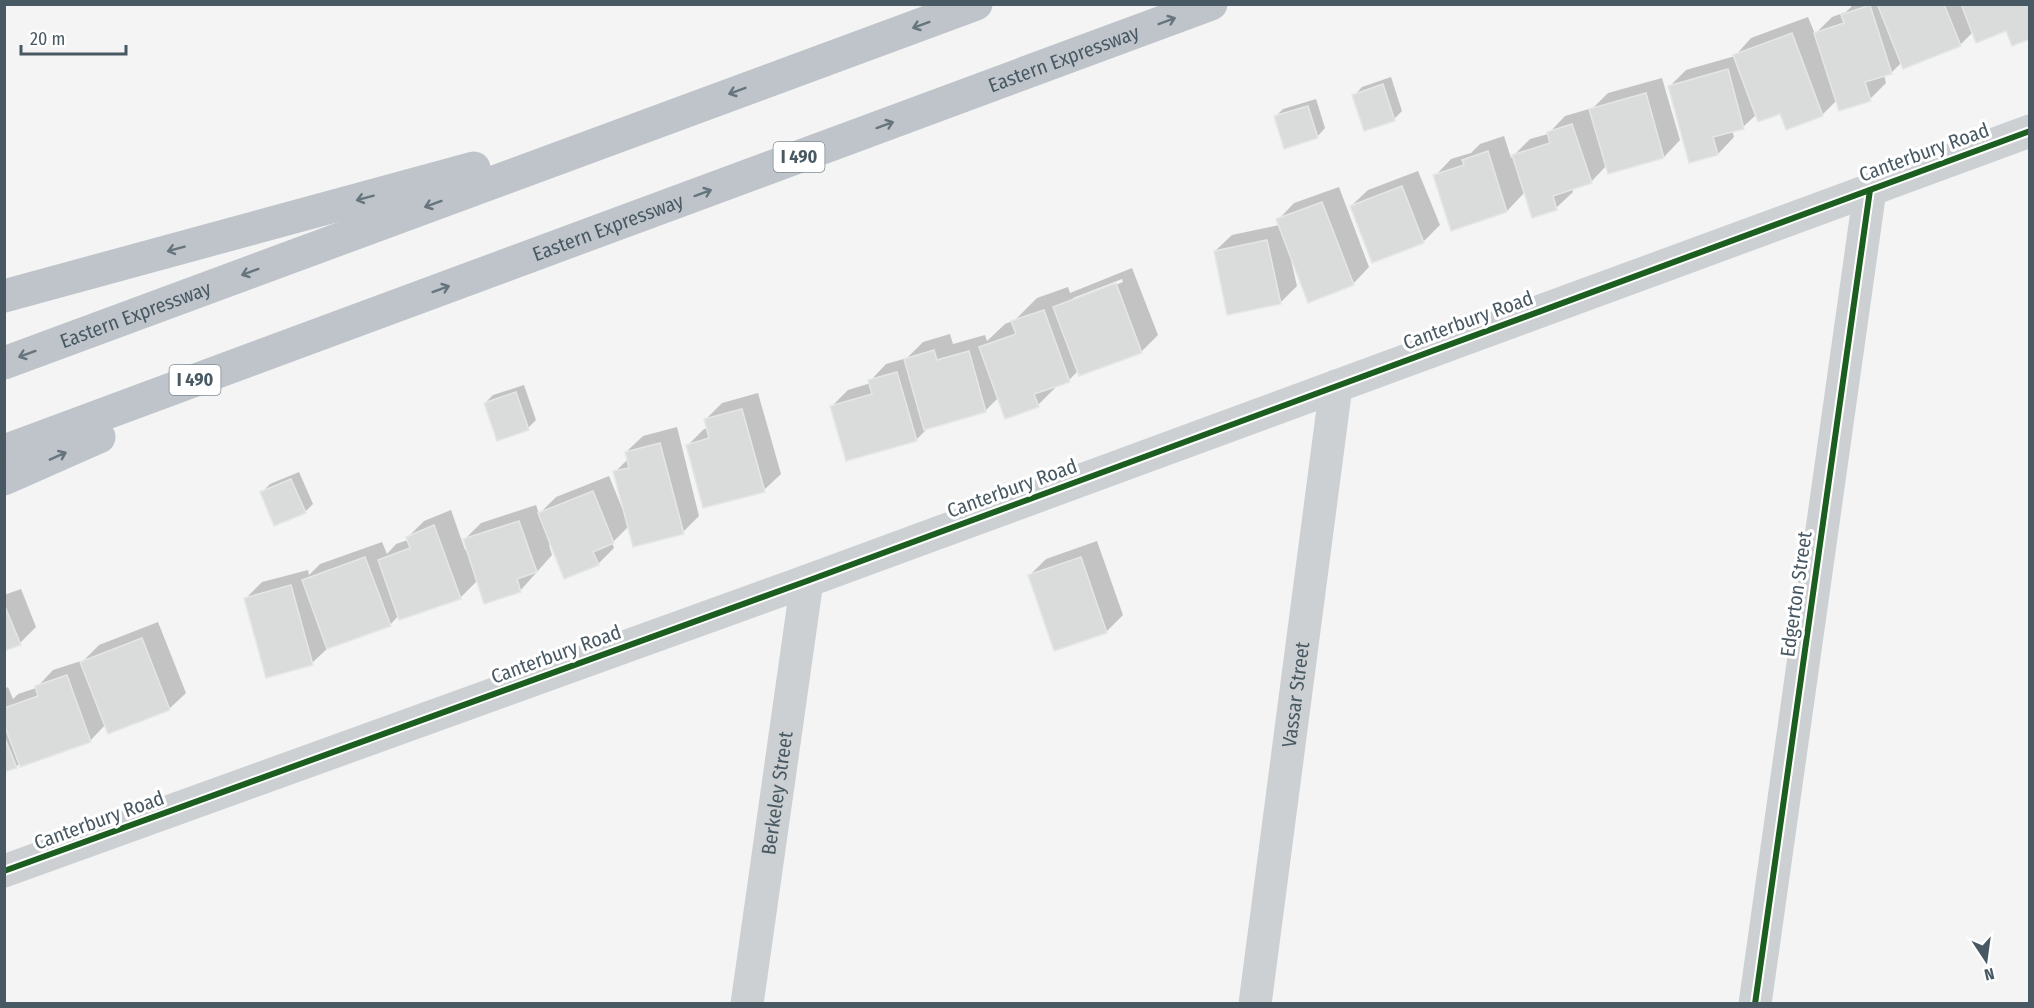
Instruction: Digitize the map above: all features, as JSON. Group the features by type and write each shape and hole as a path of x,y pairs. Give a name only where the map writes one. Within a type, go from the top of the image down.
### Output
{"highway":[{"name":"Eastern Expressway","path":"4,363 976,4"},
{"name":"Eastern Expressway","path":"4,451 1211,4"},
{"path":"4,296 684,111"},
{"path":"4,479 386,310"}],"street":[{"name":"Canterbury Road","path":"4,871 807,581 2030,131"},
{"name":"Edgerton Street","path":"1755,1004 1870,190"},
{"name":"Vassar Street","path":"1255,1004 1336,386"},
{"name":"Berkeley Street","path":"747,1004 807,581"}],"building":[{"path":"1880,4 1944,4 1961,46 1903,69 1878,6"},
{"path":"1961,4 2030,4 2030,39 2012,46 2006,31 1976,43"},
{"path":"1870,5 1892,74 1865,82 1871,101 1839,111 1814,33 1844,23 1841,15"},
{"path":"1792,33 1823,116 1786,130 1780,114 1758,122 1733,55"},
{"path":"1728,69 1744,129 1713,137 1718,155 1689,163 1668,86"},
{"path":"1383,84 1395,121 1364,131 1352,95"},
{"path":"1646,93 1664,158 1608,174 1589,109"},
{"path":"1308,106 1318,138 1284,149 1274,116"},
{"path":"1572,124 1592,183 1553,196 1557,210 1532,218 1512,155 1550,143 1547,132"},
{"path":"1488,151 1507,212 1451,231 1433,175 1464,165 1462,160"},
{"path":"1402,186 1424,243 1372,263 1350,206"},
{"path":"1322,202 1354,285 1308,303 1276,219"},
{"path":"1267,240 1281,304 1227,315 1214,251"},
{"path":"1116,283 1142,353 1079,376 1053,307"},
{"path":"1044,310 1070,382 1034,394 1039,407 1005,419 979,347 1016,334 1011,321"},
{"path":"934,350 937,360 969,351 986,412 924,430 904,359"},
{"path":"897,372 917,441 846,461 830,406 872,394 868,380"},
{"path":"516,392 529,430 497,441 484,403"},
{"path":"742,409 765,492 703,508 686,445 709,438 704,419"},
{"path":"660,443 684,534 633,547 613,471 629,468 625,452"},
{"path":"291,479 306,513 274,526 260,492"},
{"path":"593,491 614,543 593,552 599,565 564,579 538,513"},
{"path":"519,521 537,572 517,579 521,592 484,604 463,539"},
{"path":"434,525 461,599 399,620 378,560 410,548 406,537"},
{"path":"365,557 391,626 327,649 302,580"},
{"path":"1081,557 1107,633 1054,651 1028,575"},
{"path":"291,585 313,665 266,678 244,598"},
{"path":"4,604 21,645 4,651"},
{"path":"142,638 170,710 108,734 80,662"},
{"path":"67,675 91,742 20,767 4,724 4,708 38,696 35,686"},
{"path":"4,736 17,768 4,772"}],"cycle path":[{"path":"4,871 807,581 2030,131"},
{"path":"1755,1004 1870,190"}]}
